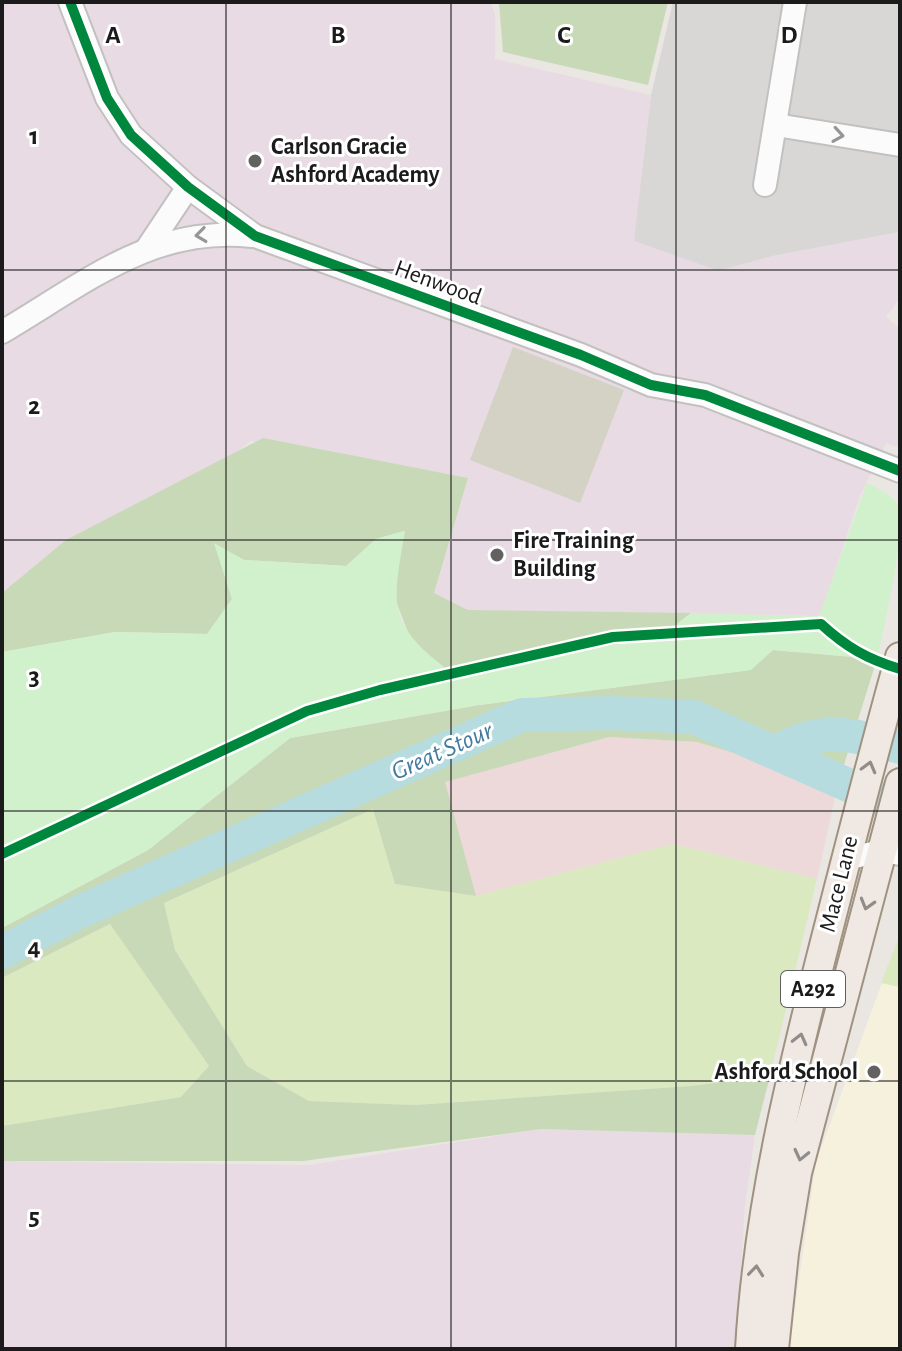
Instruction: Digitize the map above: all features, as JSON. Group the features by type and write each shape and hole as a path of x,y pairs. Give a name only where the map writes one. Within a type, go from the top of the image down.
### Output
{"main road":[{"name":"Mace Lane","path":"750,1349 768,1181 783,1108 857,810 900,657"},
{"name":"Mace Lane","path":"774,1349 784,1253 797,1173 890,845 900,783"}],"street":[{"name":"Henwood","path":"70,2 107,98 131,135 188,187 255,236 581,355 651,385 705,395 899,472"},
{"path":"760,176 776,125 795,2"},
{"path":"776,125 900,145"},
{"name":"Henwood","path":"148,247 188,187"},
{"name":"Henwood","path":"2,332 148,247 202,234 255,236"},
{"path":"845,859 890,845"}],"shaded area":[{"path":"2,2 490,2 495,14 495,59 651,95 634,241 718,271 773,256 900,232 900,298 886,317 900,329 900,448 886,443 860,496 820,616 468,610 434,593 468,478 251,441 2,623"},
{"path":"673,2 900,2 900,232 773,256 718,271 633,241 651,95"},
{"path":"513,347 624,390 580,503 470,460"},
{"path":"609,737 697,742 838,784 817,879 673,844 476,896 444,782"},
{"name":"Ashford School","path":"900,934 900,1349 789,1349 816,1162"},
{"path":"541,1129 755,1135 745,1205 736,1349 2,1349 2,1161 309,1165"}],"green space":[{"path":"499,2 668,2 648,85 503,52"},
{"path":"263,438 468,478 434,593 468,610 691,613 658,639 446,669 411,640 394,596 404,531 376,539 346,566 244,560 215,545 232,599 207,634 115,632 2,652 2,593 66,540"},
{"path":"867,483 891,496 900,510 896,563 877,659 773,650 751,670 479,705 290,738 148,850 2,928 2,652 115,632 207,634 232,599 214,543 244,560 346,566 376,539 405,531 398,576 398,609 412,637 446,669 658,639 691,613 819,616"},
{"path":"773,650 877,659 838,784 697,742 609,737 445,782 476,896 395,884 373,809 164,903 175,950 247,1066 309,1101 415,1105 691,1086 770,1076 755,1135 541,1129 303,1161 2,1161 2,1126 181,1097 209,1066 110,924 2,978 2,928 148,850 290,738 479,705 750,670"},
{"path":"374,808 396,884 476,896 673,844 817,879 770,1076 691,1086 414,1105 309,1101 247,1066 175,950 164,903"},
{"path":"110,924 209,1066 181,1097 2,1126 2,978"},
{"path":"900,934 900,987 881,983"}],"waterway":[{"name":"Great Stour","path":"2,952 77,913 522,715 612,713 694,717 900,808"},
{"path":"775,752 809,738 837,734 900,747"}],"cycle path":[{"path":"70,2 107,98 131,135 188,187 255,236 581,355 651,385 705,395 900,471"},
{"path":"2,854 307,711 380,690 613,637 821,624 858,651 900,669"}],"place":[{"name":"Carlson Gracie Ashford Academy","path":"255,161"},
{"name":"Fire Training Building","path":"497,555"},
{"name":"Ashford School","path":"874,1072"}]}
